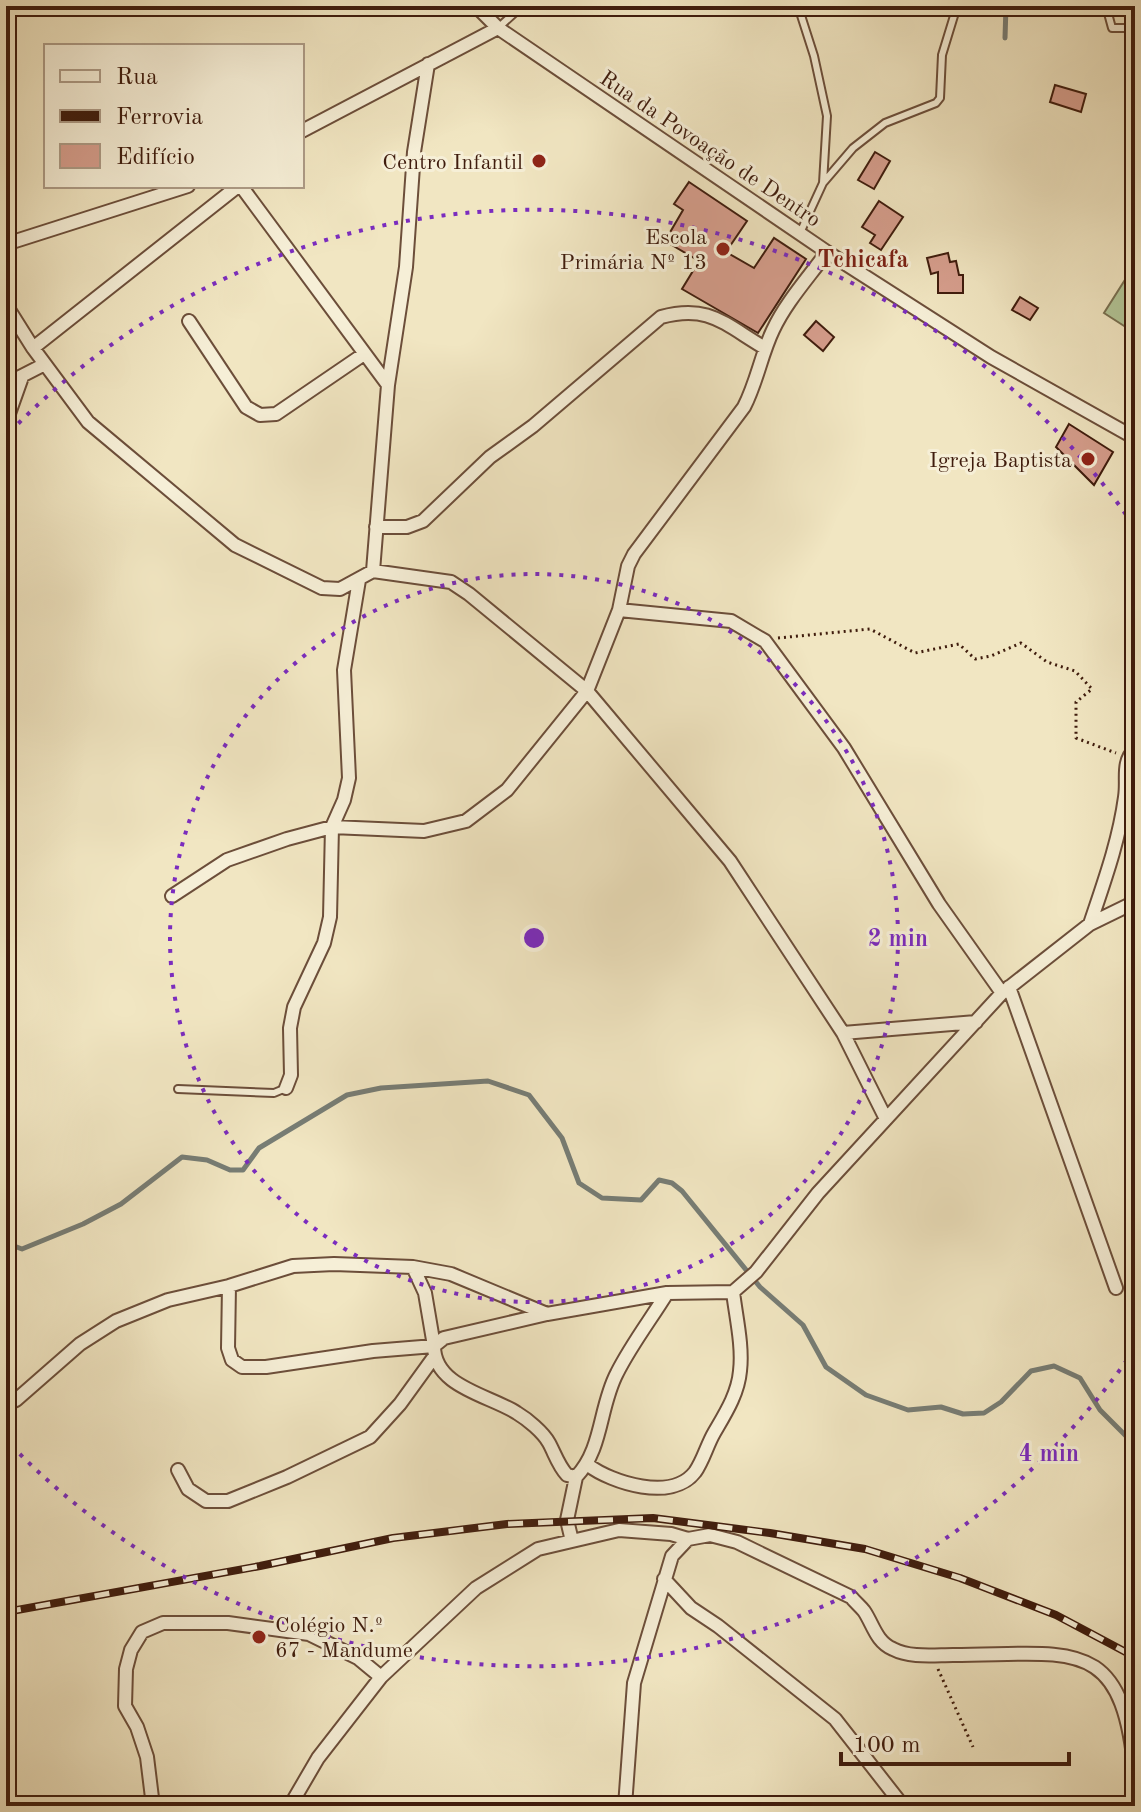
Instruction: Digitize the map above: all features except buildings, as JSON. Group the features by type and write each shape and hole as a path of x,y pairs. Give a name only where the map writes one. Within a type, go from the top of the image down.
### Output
{"street":[{"name":"Rua da Povoação de Dentro","path":"476,6 498,28 827,252 991,357 1135,438"},
{"path":"304,130 498,28"},
{"path":"373,571 388,385 406,267 414,152 428,64"},
{"path":"6,222 7,244 182,188"},
{"path":"33,348 237,188"},
{"path":"241,188 388,385"},
{"path":"172,896 227,860 287,839 332,827 424,831 466,821 507,790 587,691 619,610 628,566 634,554 744,407 755,385 775,325 827,252"},
{"path":"6,305 33,348 88,422 235,545 322,588 340,589 373,571 451,582 587,691 730,861 843,1033 886,1119"},
{"path":"376,527 407,527 423,521 490,457 533,426 661,317 682,311 703,312 765,348"},
{"path":"189,321 246,407 260,415 276,414 364,354"},
{"path":"6,384 45,364"},
{"path":"6,422 22,377"},
{"path":"286,1088 291,1075 290,1028 294,1007 324,943 330,917 332,827 344,800 349,778 344,670 359,580"},
{"path":"619,610 731,621 745,627 765,641 844,748 939,904 1006,990 1116,1288"},
{"path":"1090,924 1119,834 1131,754"},
{"path":"178,1470 188,1489 206,1501 228,1501 370,1437 400,1404 444,1338 547,1314 667,1293 737,1288 756,1272 818,1193 1006,990 1090,924 1135,902"},
{"path":"843,1033 976,1022"},
{"path":"6,1404 16,1400 80,1344 116,1321 168,1300 229,1286 293,1266 413,1267 451,1274 547,1314"},
{"path":"413,1267 425,1293 434,1352 440,1368 461,1386 519,1414 548,1440 558,1465 567,1475 576,1477"},
{"path":"229,1286 228,1348 232,1360 242,1367 266,1367 373,1351 434,1352"},
{"path":"588,1465 602,1476 657,1487 682,1483 695,1472 737,1390 741,1370 737,1288"},
{"path":"572,1541 567,1520 576,1477 588,1465 595,1449 603,1409 616,1374 667,1293"},
{"path":"290,1806 318,1758 381,1677 476,1588 538,1549 619,1530 671,1534 688,1539 710,1535 737,1542 851,1597 864,1612 876,1635 892,1649 917,1655 1061,1653 1087,1661 1108,1677 1121,1699 1132,1738 1135,1775"},
{"path":"625,1806 634,1683 672,1556 688,1539"},
{"path":"664,1579 691,1608 835,1719 903,1806"},
{"path":"153,1806 147,1757 137,1727 125,1706 126,1669 131,1650 142,1632 163,1623 228,1623 309,1634 358,1658 381,1677"}],"lane":[{"path":"498,28 522,6"},
{"path":"798,6 814,56 827,116 823,183"},
{"path":"800,233 823,183 853,148 885,123 936,103 940,98 942,55 957,6"},
{"path":"1106,6 1112,28 1135,28"},
{"path":"178,1089 274,1093 286,1088"}],"path":[{"path":"765,641 815,632 870,629 915,653 959,644 975,659 991,656 1021,643 1047,662 1075,671 1092,689 1076,702 1076,738 1131,754"},
{"path":"932,1655 973,1747"}],"green space":[{"path":"1135,264 1135,333 1104,313"}],"waterway":[{"path":"1005,38 1006,6"},
{"path":"6,1243 22,1249 83,1224 121,1204 182,1157 207,1160 230,1170 243,1170 259,1148 347,1095 381,1088 488,1081 529,1095 562,1138 579,1183 602,1198 641,1200 659,1180 672,1183 682,1191 760,1287 803,1325 826,1367 866,1395 908,1410 941,1407 963,1414 984,1413 1001,1402 1031,1371 1054,1366 1080,1378 1100,1410 1135,1445"}],"railway":[{"path":"6,1612 260,1566 393,1538 507,1524 653,1518 865,1549 960,1578 1056,1615 1135,1657"}],"place":[{"name":"Centro Infantil","path":"539,161"},
{"name":"Escola Primária Nº 13","path":"723,249"},
{"name":"Igreja Baptista","path":"1088,459"},
{"name":"Colégio N.º 67 - Mandume","path":"259,1637"}],"district":[{"name":"Tchicafa","path":"863,259"}]}
